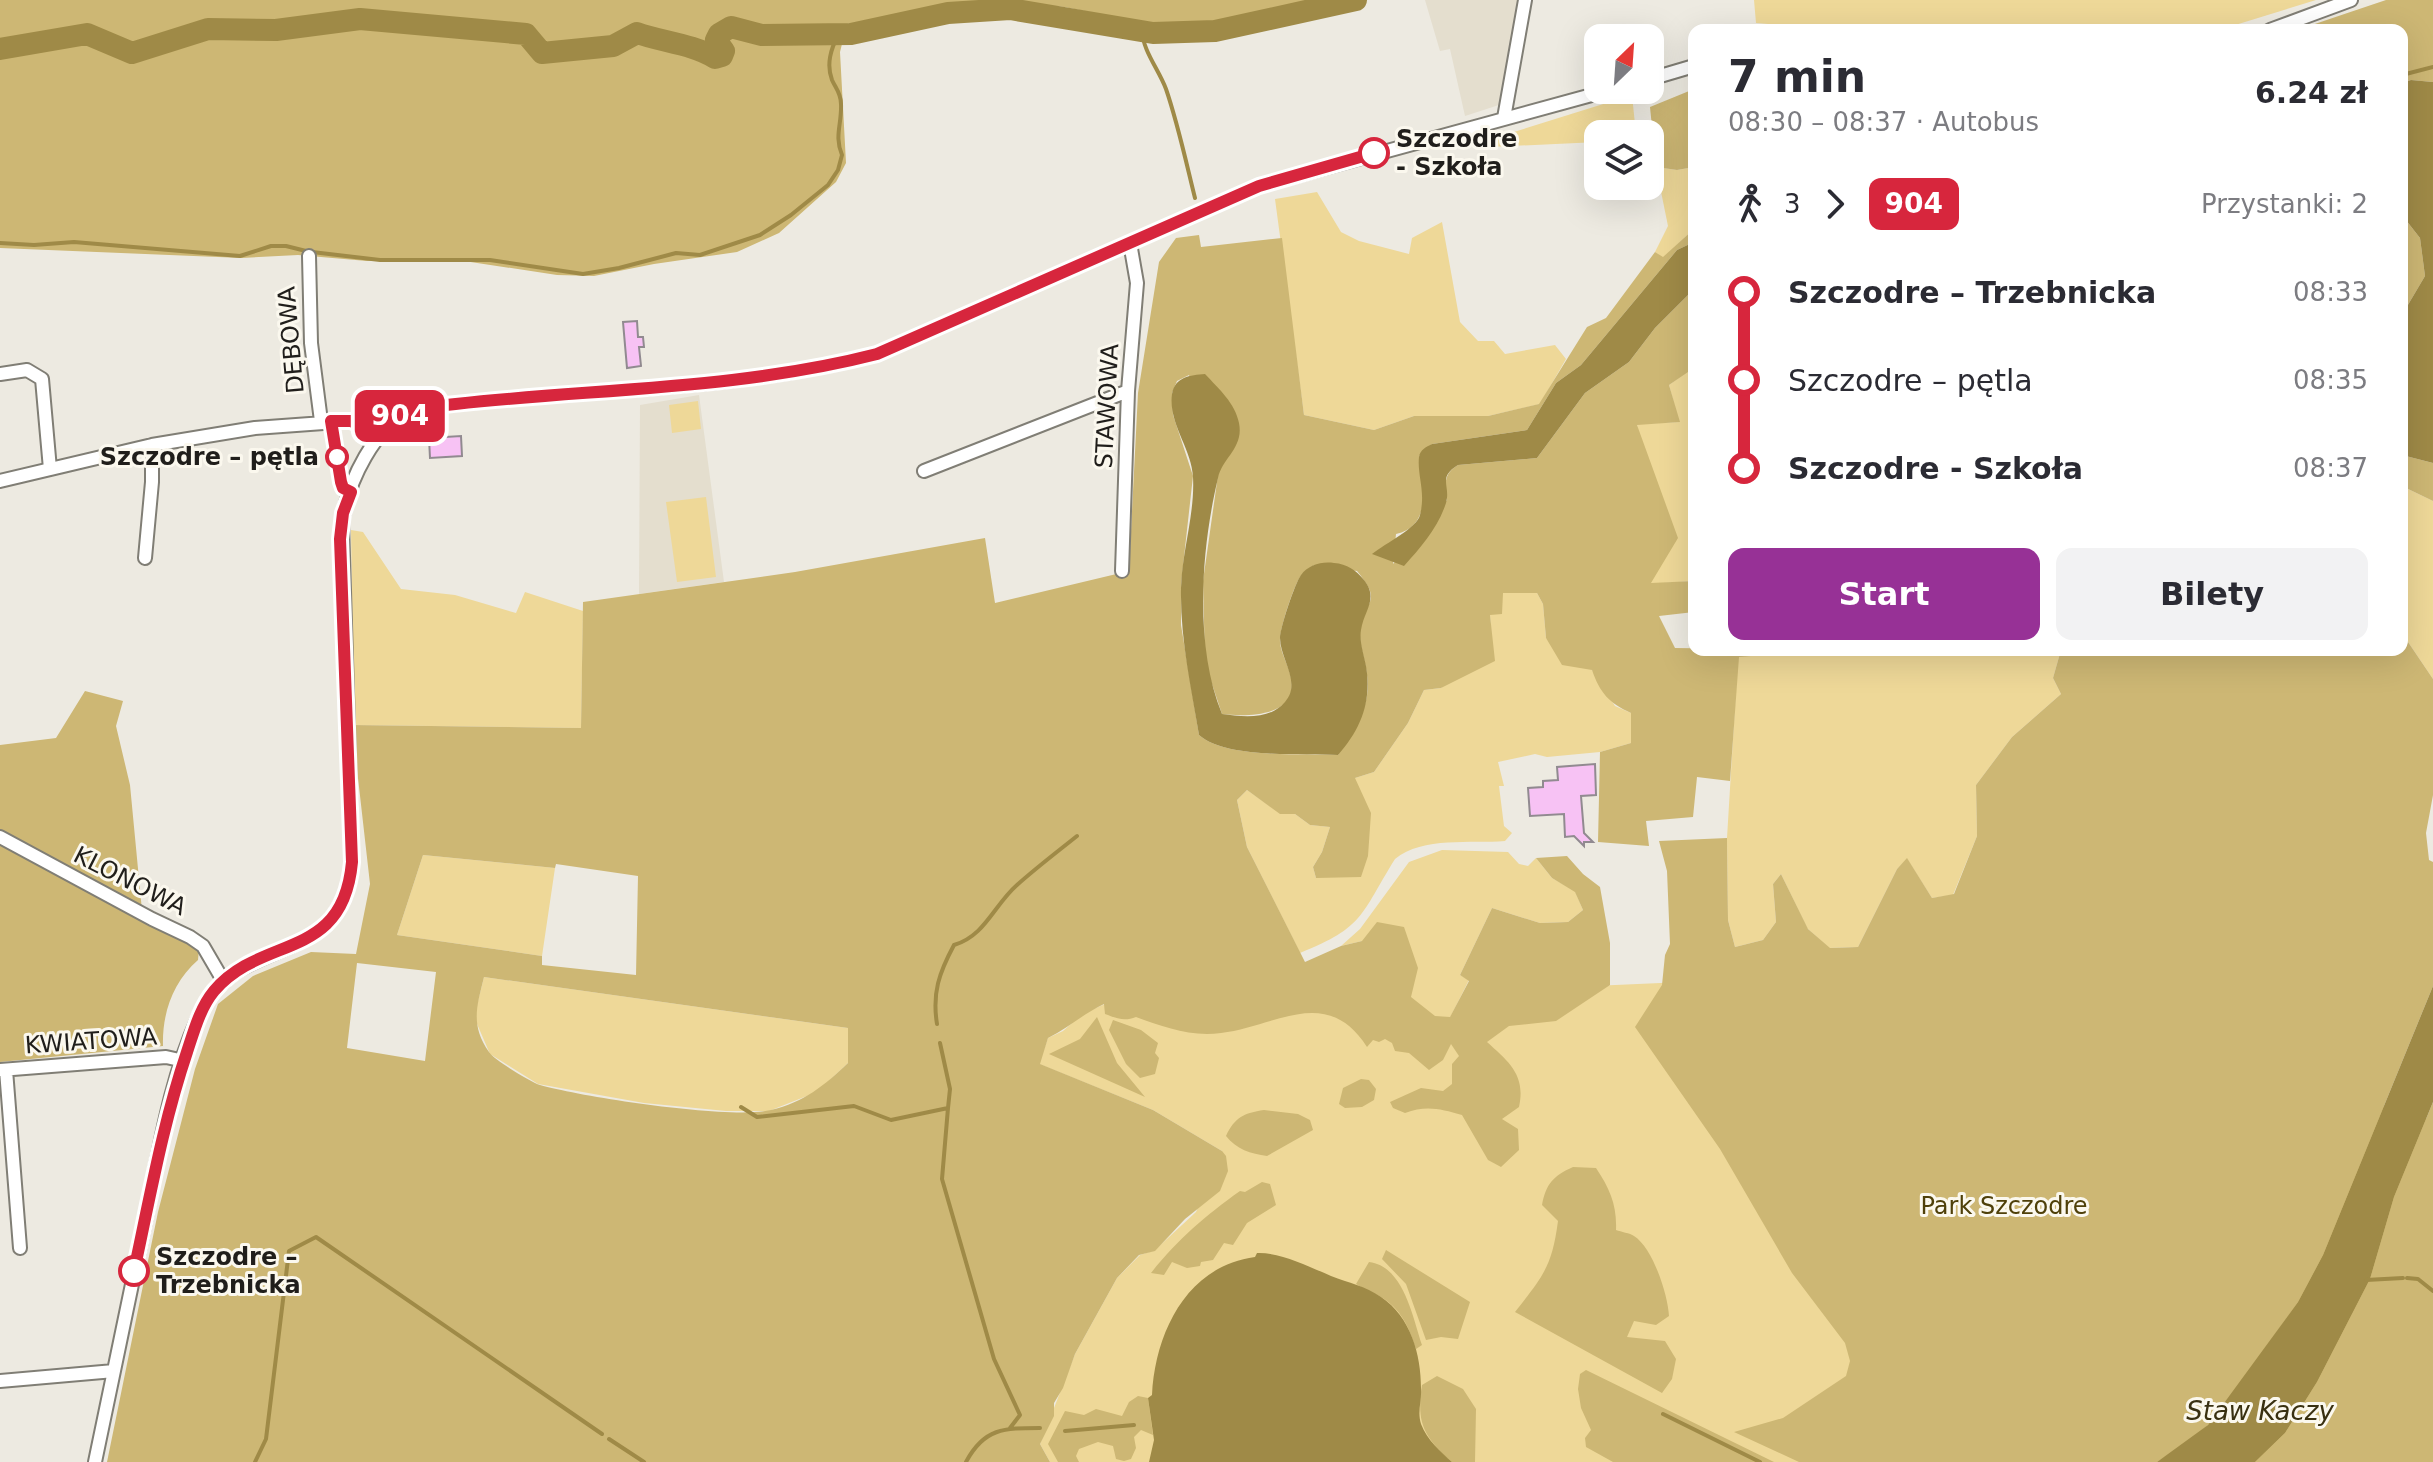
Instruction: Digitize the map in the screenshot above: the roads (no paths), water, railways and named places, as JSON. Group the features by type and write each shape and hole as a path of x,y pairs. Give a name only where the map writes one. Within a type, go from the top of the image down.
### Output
{"street":[{"path":"1504,118 1525,0"},
{"path":"2286,24 2351,0"},
{"path":"1664,75 1688,68"},
{"path":"95,1462 159,1153 184,1061 203,1008 224,982 326,926 348,889 352,862 340,539 343,513 356,478 380,434 396,419 413,409 660,389 855,360 917,338 1259,186 1584,97"},
{"name":"STAWOWA","path":"1122,571 1128,391 1137,283 1130,243"},
{"name":"DĘBOWA","path":"309,256 311,343 321,421"},
{"path":"0,374 27,370 42,379 50,469"},
{"path":"924,471 1128,391"},
{"path":"0,481 152,445 255,428 351,421 380,434"},
{"path":"145,558 152,445"},
{"name":"KLONOWA","path":"0,837 137,911 179,930 203,946 224,982"},
{"name":"KWIATOWA","path":"3,1070 166,1057 184,1061"},
{"path":"3,1070 20,1248"},
{"path":"0,1381 114,1371"}],"water":[{"path":"2408,81 2433,82 2433,463 2408,457 2408,305 2425,276 2420,238 2408,223"},
{"path":"1688,245 1688,295 1655,328 1629,362 1585,393 1537,458 1458,465 1446,478 1446,503 1438,521 1404,566 1372,554 1418,520 1422,498 1419,457 1422,451 1432,444 1527,430 1556,383 1581,365 1677,250"},
{"path":"1205,374 1230,403 1240,432 1236,446 1218,478 1204,566 1207,658 1222,714 1264,714 1285,702 1290,695 1291,679 1280,638 1295,587 1301,575 1311,566 1325,563 1343,565 1364,580 1370,599 1361,634 1367,679 1366,703 1359,725 1338,755 1245,751 1211,743 1199,735 1181,607 1193,477 1189,456 1173,415 1172,394 1180,380"},
{"name":"Staw Kaczy","path":"2433,986 2433,1102 2394,1197 2370,1279 2317,1382 2285,1433 2255,1462 2157,1462 2208,1425 2298,1302 2323,1255"},
{"path":"1257,1253 1275,1255 1369,1290 1391,1305 1407,1326 1416,1350 1421,1375 1421,1424 1439,1450 1452,1462 1149,1462 1154,1440 1148,1398 1152,1395 1154,1372 1168,1327 1179,1306 1210,1274 1231,1263 1255,1257"}],"waterway":[{"path":"0,49 87,34 132,53 208,29 276,30 360,19 526,34 542,53 613,46 637,33 687,46 715,58 722,56 724,51 716,40 719,34 731,27 762,35 851,34 948,13 1010,9 1153,33 1215,31 1356,0"},
{"path":"1142,31 1145,46 1170,102 1195,198"},
{"path":"312,252 380,260 490,260 583,274 676,253 700,255 760,235 828,185 838,170 842,155 838,136 841,100 830,74 829,62 838,35"},
{"path":"2408,73 2433,67"},
{"path":"0,243 34,245 74,242 240,256 271,246 306,251"},
{"path":"937,1024 935,1003 938,983 954,945 974,935 1017,885 1077,836"},
{"path":"940,1043 950,1089 948,1108"},
{"path":"741,1107 757,1117 854,1106 891,1120 948,1108 942,1179 994,1359 1020,1415 1010,1428"},
{"path":"255,1462 266,1439 289,1251 316,1237 602,1434"},
{"path":"2366,1280 2403,1278"},
{"path":"2407,1278 2418,1279 2433,1291"},
{"path":"1663,1414 1760,1462"},
{"path":"1065,1431 1134,1425"},
{"path":"966,1462 980,1442 996,1432 1040,1428"},
{"path":"609,1439 644,1462"}],"place":[{"name":"Szczodre - Szkoła","path":"1374,153"},
{"name":"Szczodre – pętla","path":"337,457"},
{"name":"Szczodre – Trzebnicka","path":"134,1271"}],"park label":[{"name":"Park Szczodre","path":"2004,1206"}]}
